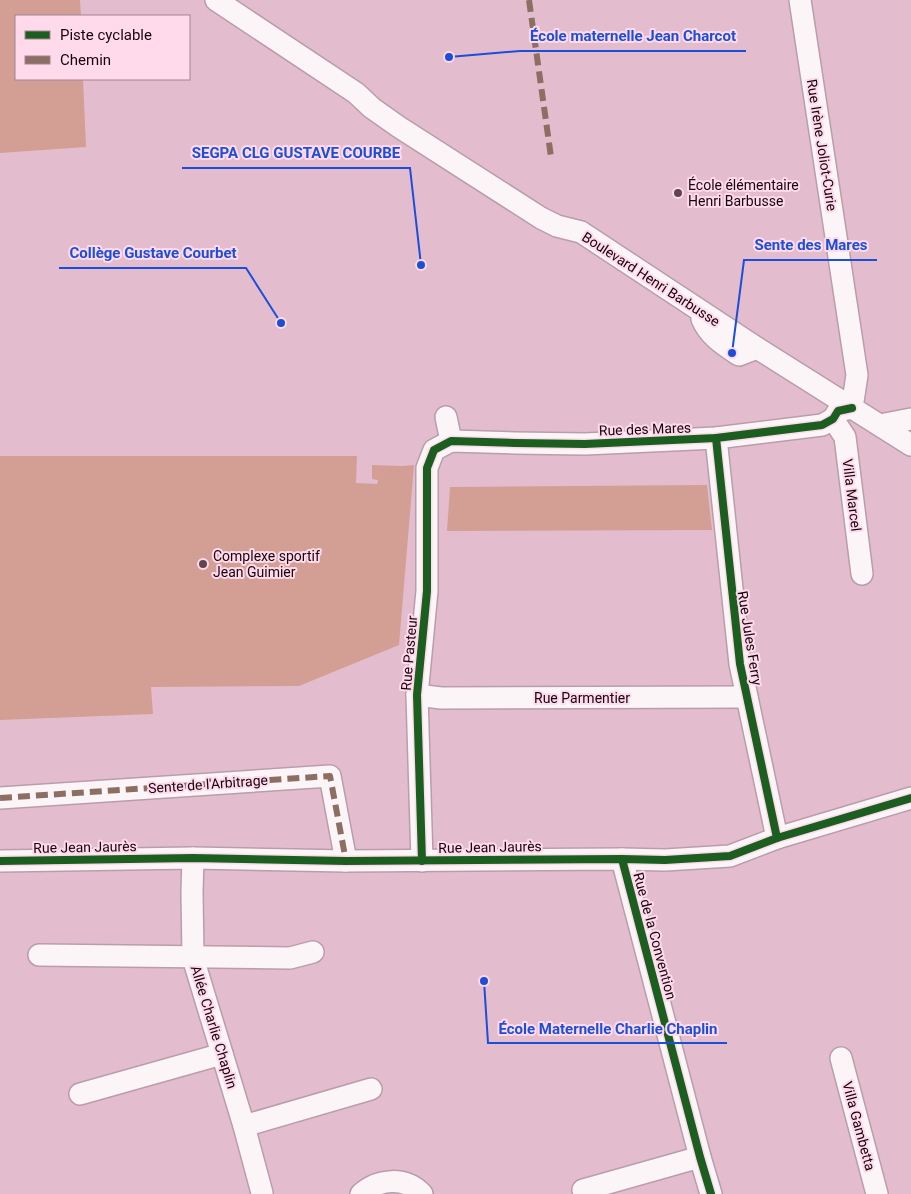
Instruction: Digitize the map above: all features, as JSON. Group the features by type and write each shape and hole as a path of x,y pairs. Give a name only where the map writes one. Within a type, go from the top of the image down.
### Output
{"street":[{"name":"Boulevard Henri Barbusse","path":"216,0 356,93 372,108 399,127 541,218 557,226 581,232 756,348 911,445"},
{"name":"Rue Irène Joliot-Curie","path":"800,0 857,375 852,408"},
{"name":"Rue des Mares","path":"443,445 585,444 716,438 822,425 833,419 838,411 852,408"},
{"path":"443,445 446,417"},
{"name":"Villa Marcel","path":"833,419 845,436 862,574"},
{"path":"880,425 911,419"},
{"name":"Rue Jules Ferry","path":"716,438 737,645 777,838"},
{"name":"Rue Pasteur","path":"422,861 418,695 427,591 427,468 443,445"},
{"name":"Rue Parmentier","path":"418,695 441,698 747,697"},
{"name":"Sente de l'Arbitrage","path":"0,798 330,776 346,861"},
{"name":"Rue Jean Jaurès","path":"0,861 193,858 346,861 665,860 730,856 777,838 911,798"},
{"name":"Allée Charlie Chaplin","path":"193,858 193,958 244,1126 262,1193"},
{"name":"Rue de la Convention","path":"622,859 711,1194"},
{"path":"39,955 290,958 313,952"},
{"path":"80,1094 222,1054"},
{"name":"Villa Gambetta","path":"841,1058 877,1194"},
{"path":"244,1126 371,1089"},
{"path":"582,1190 700,1157"},
{"path":"361,1194 371,1187 390,1181 410,1186 422,1194"}],"shaded area":[{"path":"0,0 80,0 81,15 15,15 15,80 83,80 86,147 0,153"},
{"name":"Complexe sportif Jean Guimier","path":"0,456 357,456 356,483 377,484 378,480 372,479 372,465 414,465 399,645 299,686 151,687 153,714 0,720"},
{"path":"707,485 712,530 447,531 450,487"}],"marked path":[{"path":"529,0 551,157"},
{"path":"0,798 330,776 346,861"}],"cycle path":[{"path":"422,861 417,695 427,591 427,468 434,450 451,441 585,444 716,438 822,425 833,419 838,411 852,408"},
{"path":"716,438 740,664 777,838"},
{"path":"0,861 193,858 346,861 665,860 730,856 777,838 911,798"},
{"path":"622,859 711,1194"}],"place":[{"name":"École maternelle Jean Charcot","path":"449,57"},
{"name":"École élémentaire Henri Barbusse","path":"678,193"},
{"name":"SEGPA CLG GUSTAVE COURBE","path":"421,265"},
{"name":"Collège Gustave Courbet","path":"281,323"},
{"name":"Sente des Mares","path":"732,353"},
{"name":"Complexe sportif Jean Guimier","path":"203,564"},
{"name":"École Maternelle Charlie Chaplin","path":"484,981"}]}
